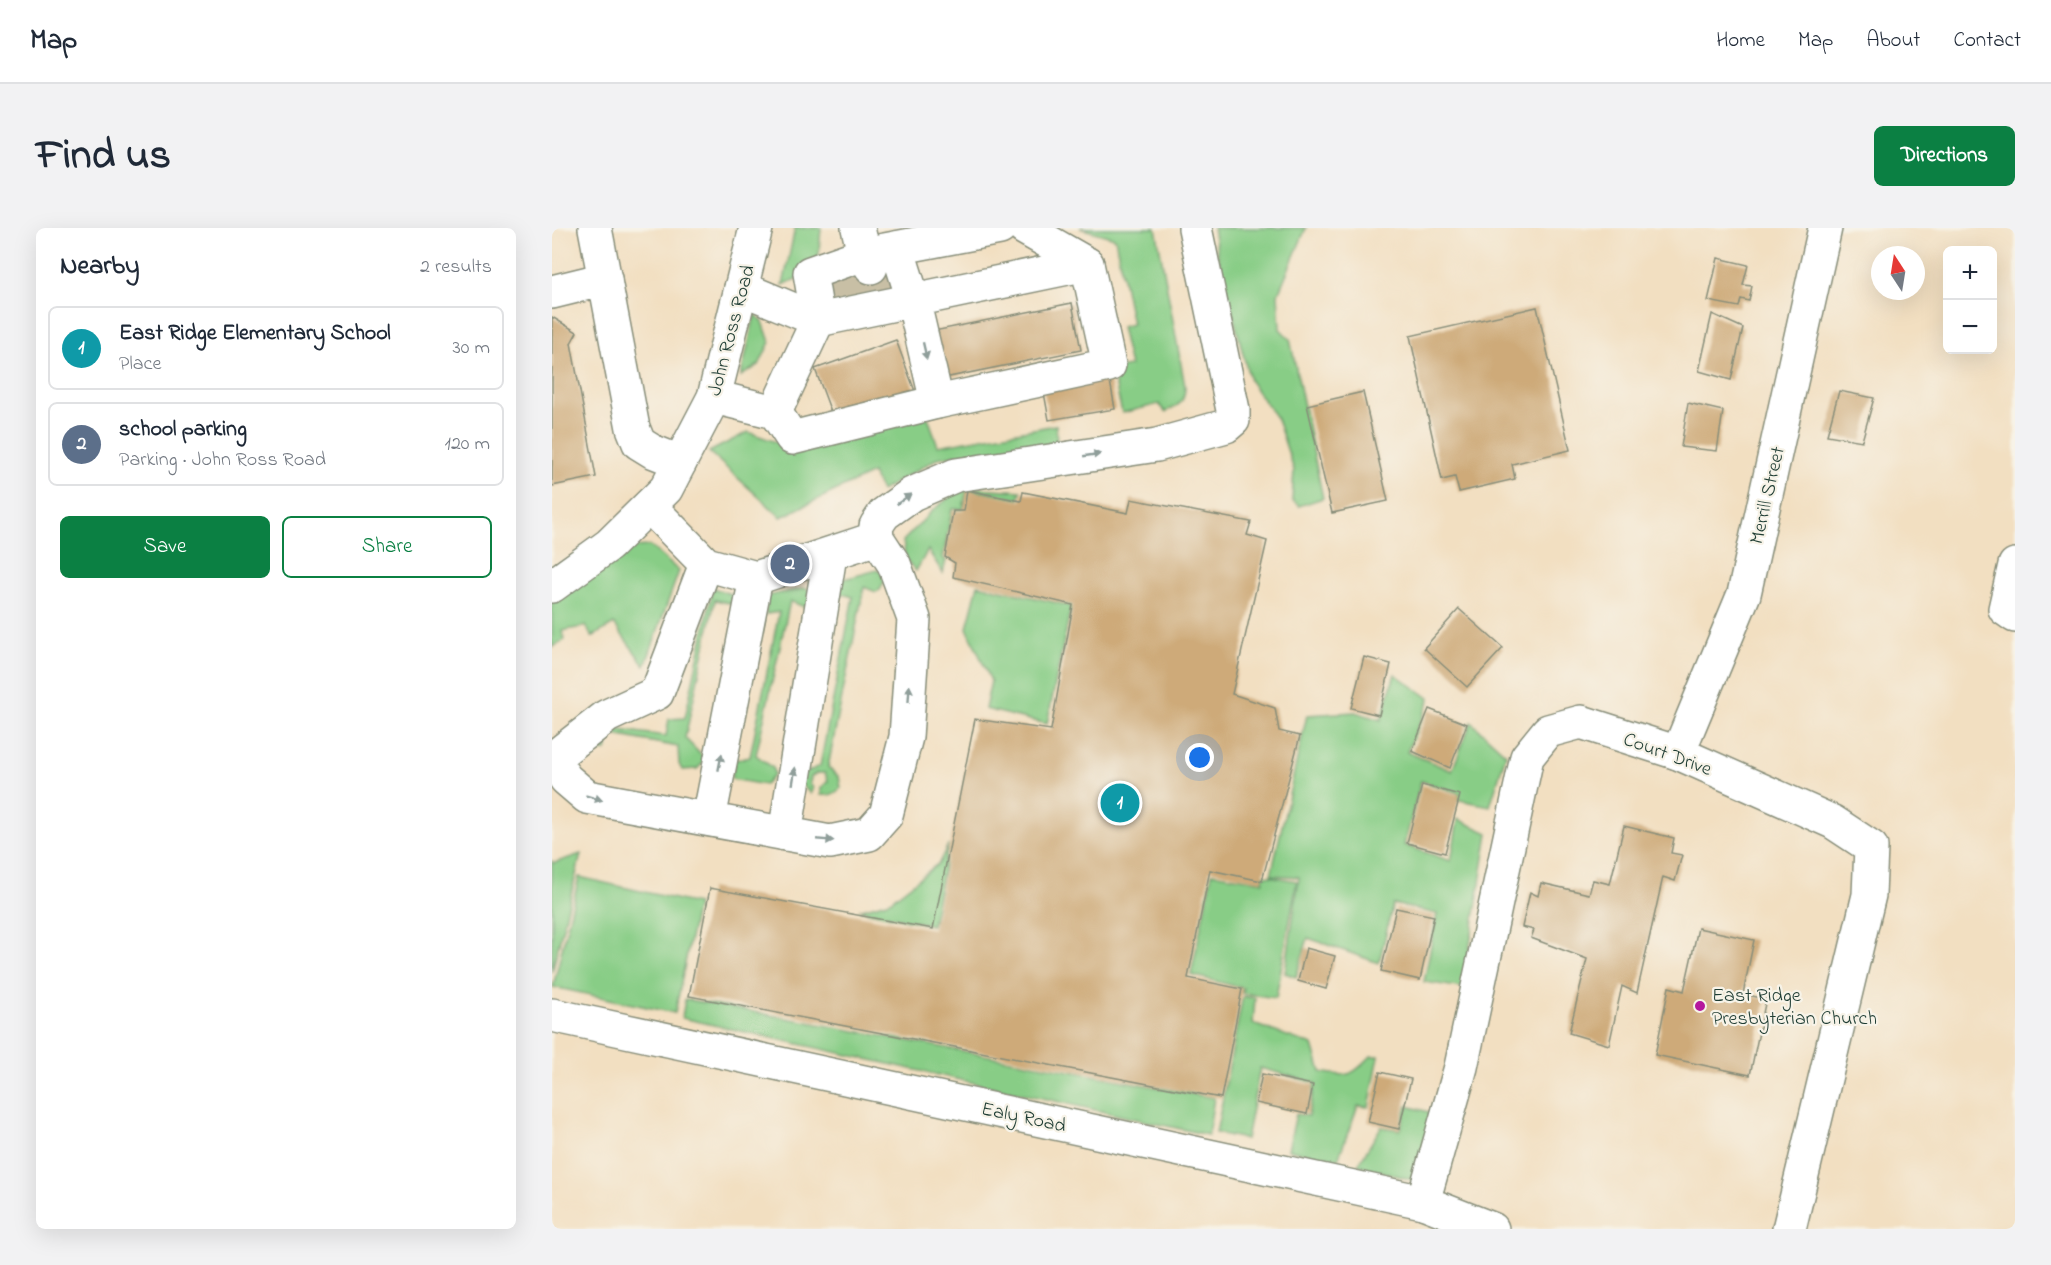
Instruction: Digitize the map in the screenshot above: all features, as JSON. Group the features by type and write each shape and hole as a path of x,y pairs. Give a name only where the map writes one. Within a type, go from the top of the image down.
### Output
{"street":[{"path":"595,228 633,428 639,443 680,462"},
{"name":"John Ross Road","path":"552,586 609,545 666,489 714,397 756,228"},
{"path":"775,412 818,320 859,277 897,248 1000,228"},
{"path":"714,397 775,412 792,438 944,401 1109,365 1089,273 1024,228"},
{"path":"706,564 657,693 607,716 552,759 566,780 587,797 830,842 869,834 886,815 906,737 914,620 894,564 877,538 876,525 884,514 912,494 956,475 1157,445 1226,426 1233,420 1233,410 1195,228"},
{"name":"Merrill Street","path":"1678,753 1744,594 1825,228"},
{"path":"897,248 944,401"},
{"path":"818,320 810,273 859,277 913,299 1089,273"},
{"path":"552,292 604,279"},
{"path":"741,288 818,320"},
{"path":"649,506 706,564 756,578 877,538"},
{"path":"784,834 830,555"},
{"path":"2015,565 2005,609 2015,616"},
{"path":"709,819 756,578"},
{"name":"Court Drive","path":"1423,1202 1461,1067 1527,757 1548,731 1581,722 1678,753 1833,822 1871,847 1869,895 1789,1229"},
{"name":"Ealy Road","path":"552,1015 1423,1202 1492,1229"}],"green space":[{"path":"795,228 821,228 818,262 802,276 783,285"},
{"path":"1080,228 1156,228 1185,386 1184,396 1180,403 1165,412 1159,404 1122,413 1112,369 1130,366 1121,327 1132,324 1115,238"},
{"path":"1213,228 1306,228 1278,294 1280,329 1290,339 1323,498 1299,506 1292,500 1294,470 1277,419 1250,381"},
{"path":"755,314 763,322 770,342 759,365 741,376"},
{"path":"928,417 938,446 1056,425 1057,444 938,458 881,491 872,473 781,517 709,452 748,432 785,445"},
{"path":"963,487 1021,491 1019,499 967,489 963,509 952,509 943,558 946,560 943,573 928,550 916,571 906,560 903,541 933,510"},
{"path":"650,546 679,571 645,666 614,624 592,637 586,626 562,631 565,640 552,647 552,599 590,577 631,547"},
{"path":"877,570 882,572 884,582 880,590 876,592 864,587 828,767 839,777 841,788 832,794 821,795 821,788 828,781 825,773 817,773 811,777 810,784 813,788 811,794 800,783 802,774 820,766 853,597 839,593 837,581"},
{"path":"978,585 1071,606 1047,724 985,709 991,681 967,628"},
{"path":"713,588 736,596 733,604 715,600 685,738 703,757 703,763 697,769 682,770 679,764 678,747 609,734 606,751 591,751 612,729 666,736 669,719 685,718"},
{"path":"805,588 811,592 809,603 804,607 790,601 756,755 773,768 774,775 765,785 731,779 735,760 750,757 779,612 766,614 767,596"},
{"path":"1395,674 1429,698 1407,752 1452,771 1471,722 1506,754 1490,806 1459,800 1459,793 1421,781 1404,845 1451,861 1458,819 1488,833 1463,988 1424,982 1437,914 1393,904 1379,963 1308,938 1296,977 1285,973 1299,877 1271,875 1307,715 1355,712 1381,720"},
{"path":"948,845 932,925 859,910 890,901 939,863"},
{"path":"581,854 552,972 552,861 554,863"},
{"path":"1212,873 1263,882 1264,875 1297,881 1276,998 1242,993 1243,988 1191,975"},
{"path":"579,877 697,904 675,1013 553,987"},
{"path":"1243,996 1255,998 1253,1024 1313,1045 1321,1072 1349,1074 1371,1056 1379,1056 1369,1107 1358,1106 1338,1159 1288,1150 1296,1114 1308,1116 1315,1083 1260,1068 1246,1139 1216,1133"},
{"path":"685,999 1214,1098 1208,1135 682,1018"},
{"path":"1407,1106 1440,1115 1413,1180 1358,1165 1381,1127 1400,1130"}],"building":[{"path":"1718,258 1748,265 1743,285 1752,286 1749,301 1741,299 1739,307 1708,301"},
{"path":"890,263 895,288 818,303 813,278"},
{"path":"1072,303 1081,350 939,379 929,332"},
{"path":"1537,307 1570,450 1512,464 1515,479 1459,492 1455,477 1442,480 1410,336"},
{"path":"1712,314 1743,328 1731,380 1699,371"},
{"path":"552,317 577,332 571,343 596,477 552,486"},
{"path":"896,340 916,394 835,423 815,369"},
{"path":"1109,375 1115,409 1049,420 1043,387"},
{"path":"1839,391 1874,398 1862,441 1827,435"},
{"path":"1363,392 1388,501 1332,513 1307,405"},
{"path":"1688,403 1723,411 1717,451 1681,447"},
{"path":"967,490 1021,501 1023,492 1128,513 1131,499 1251,522 1247,535 1267,541 1232,694 1275,708 1279,731 1300,736 1262,881 1210,870 1188,978 1242,989 1221,1098 689,996 710,888 933,929 975,719 1051,730 1073,605 953,577 955,563 945,557 953,511 964,511"},
{"path":"1459,609 1503,648 1467,687 1424,648"},
{"path":"1364,657 1391,664 1379,715 1351,708"},
{"path":"1429,709 1467,724 1450,768 1412,751"},
{"path":"1422,785 1460,795 1445,853 1407,843"},
{"path":"1624,826 1674,838 1671,853 1682,855 1675,881 1663,877 1637,993 1622,986 1609,1045 1569,1033 1587,959 1531,938 1534,930 1522,927 1530,892 1538,896 1541,883 1589,894 1593,880 1610,884"},
{"path":"1396,908 1434,916 1420,980 1381,971"},
{"path":"1698,928 1754,940 1743,994 1766,999 1750,1075 1655,1055 1669,987 1684,991"},
{"path":"1306,948 1335,956 1326,989 1298,981"},
{"path":"1380,1072 1411,1079 1399,1129 1368,1122"},
{"path":"1262,1074 1313,1085 1307,1114 1256,1103"}],"tunnel":[{"path":"871,267 878,292"},
{"path":"841,272 847,297"}],"place":[{"name":"school parking","path":"790,564"},
{"name":"East Ridge Elementary School","path":"1120,803"},
{"name":"East Ridge Presbyterian Church","path":"1700,1006"}]}
